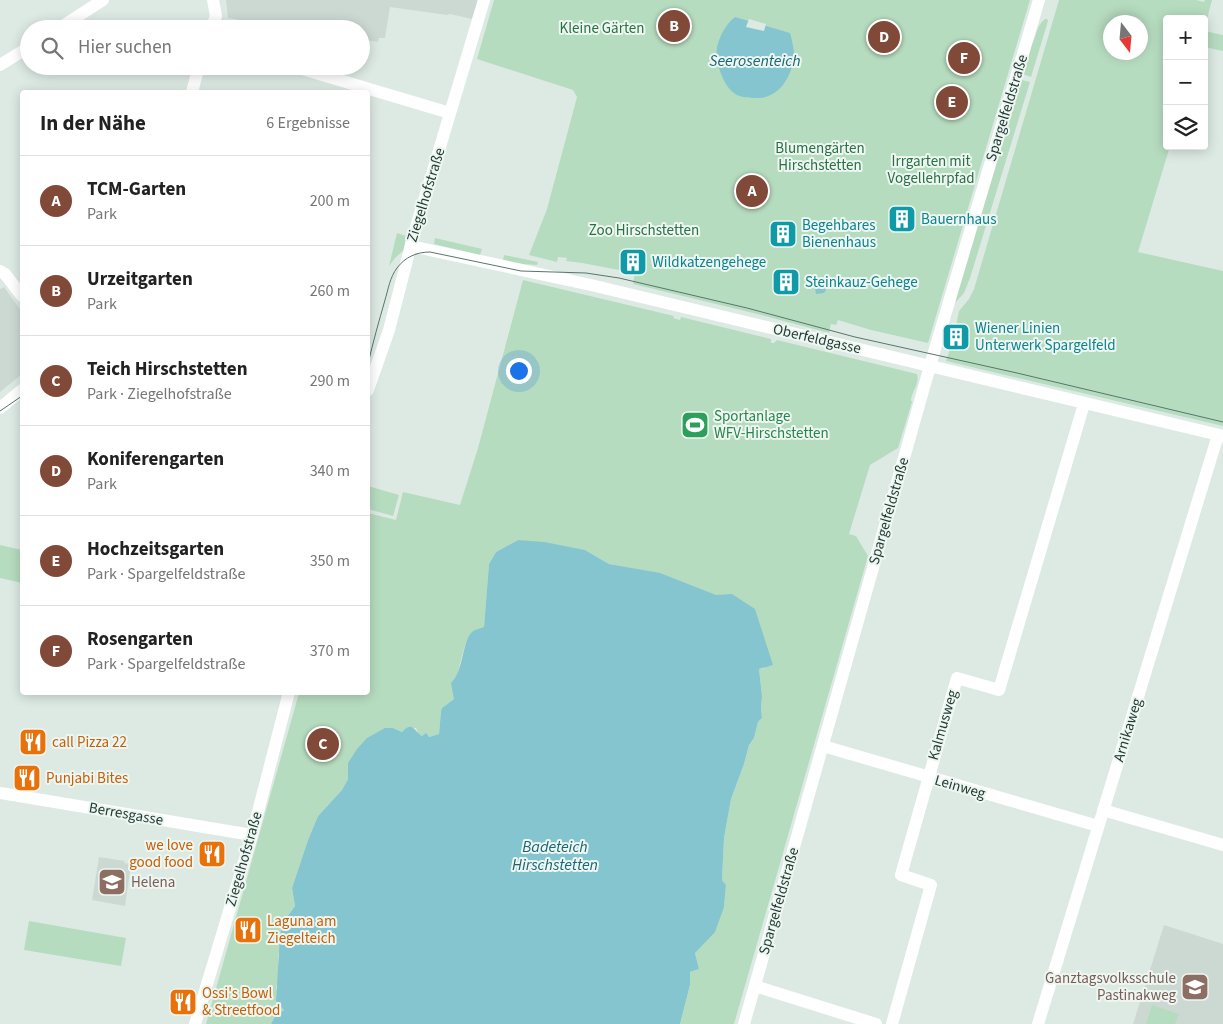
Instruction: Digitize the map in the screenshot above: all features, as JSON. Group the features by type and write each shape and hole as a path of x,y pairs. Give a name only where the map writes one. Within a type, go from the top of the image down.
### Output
{"street":[{"path":"72,20 103,0"},
{"path":"213,0 216,16 214,20"},
{"name":"Ziegelhofstraße","path":"370,384 389,330 411,246 484,0"},
{"name":"Spargelfeldstraße","path":"744,1024 930,366 1039,0"},
{"path":"0,65 20,53"},
{"path":"193,90 197,75"},
{"path":"322,75 450,113"},
{"name":"Oberfeldgasse","path":"411,246 591,285 1221,436"},
{"path":"0,271 20,294"},
{"path":"0,408 20,392"},
{"name":"Kalmusweg","path":"892,1024 931,885 901,875 956,678 999,690 1084,404"},
{"name":"Arnikaweg","path":"1038,1024 1098,826 1221,436"},
{"name":"Ziegelhofstraße","path":"195,1024 252,836 288,695"},
{"name":"Leinweg","path":"823,746 1098,826"},
{"name":"Berresgasse","path":"0,793 252,836"},
{"path":"1103,810 1223,845"},
{"path":"755,986 876,1024"}],"shaded area":[{"path":"226,0 478,0 472,19 450,14 390,7 385,38 379,38 378,42 370,41 370,20 240,20 228,18"},
{"path":"4,287 20,309 20,376 0,392 0,288"},
{"name":"Helena","path":"99,857 125,861 124,863 131,864 125,906 92,900"},
{"path":"1164,925 1223,944 1223,1024 1133,1024"}],"green space":[{"name":"Blumengärten Hirschstetten","path":"494,0 1030,0 928,343 871,330 838,320 836,325 831,324 829,333 633,284 635,273 566,261 567,258 558,257 557,262 529,255 547,209 577,97 573,90 477,59"},
{"path":"1059,0 1196,0 1204,2 1205,0 1212,0 1208,16 1163,15 1163,150 1169,150 1138,252 1223,271 1223,426 946,361 950,349 960,351 966,329 956,326 959,311 969,299 974,289"},
{"path":"1045,19 1048,21 1031,77 1020,73 1038,28"},
{"path":"1208,32 1223,35 1223,51 1208,48"},
{"path":"1018,79 1030,82 970,278 964,293 953,305"},
{"path":"397,233 406,236 404,250 389,266"},
{"path":"435,238 482,249 480,255 434,244"},
{"path":"504,255 538,262 537,265 503,260"},
{"path":"523,280 674,316 673,318 680,320 681,317 771,339 771,343 777,340 917,374 917,384 898,448 870,465 849,534 856,536 868,556 734,1024 680,1024 690,985 690,972 699,969 695,953 724,907 726,885 722,880 724,838 731,799 749,745 754,738 758,722 762,718 759,669 765,668 762,633 755,610 651,572 609,564 585,550 518,540 496,552 489,564 484,627 473,631 469,635 460,663 454,699 442,708 441,711 439,734 429,737 419,735 416,728 405,729 402,732 393,728 357,751 349,763 348,779 342,790 318,816 292,888 295,906 285,920 278,956 279,975 276,988 284,1010 275,1016 271,1024 206,1024 298,695 370,695 370,514 396,520 403,492 460,505 478,448"},
{"path":"370,487 399,495 393,516 370,510"},
{"path":"0,545 20,550 20,583 0,578"},
{"path":"29,921 126,938 121,966 24,950"},
{"path":"1152,1005 1179,1014 1175,1024 1146,1024"}],"water":[{"name":"Seerosenteich","path":"735,17 790,33 793,44 793,63 788,77 774,93 760,98 743,97 732,91 724,80 717,60 717,47 724,30"},
{"path":"672,226 677,228 675,235 657,235 657,230 671,231"},
{"path":"826,277 831,278 832,282 825,285 826,290 824,293 816,294 815,287 823,283"},
{"name":"Badeteich Hirschstetten","path":"518,540 544,542 585,550 609,564 660,573 716,595 732,594 755,609 773,665 759,669 762,718 758,722 754,738 749,745 731,799 724,838 722,880 726,885 724,907 715,932 695,953 699,969 690,972 690,985 680,1024 271,1024 275,1016 284,1010 276,1001 280,935 285,920 295,906 292,888 318,816 342,790 348,779 348,763 367,738 385,728 393,728 402,732 411,727 422,736 426,733 429,737 439,734 441,711 442,708 454,699 451,683 458,671 469,635 473,631 484,627 489,564 496,552"}],"pier":[{"path":"749,19 766,24 764,31 746,27"}],"tram line":[{"path":"370,356 388,288 395,272 400,264 408,258 416,254 430,252 521,271 586,273 619,278 747,308 855,337 1223,422"},
{"path":"0,411 20,397"}],"place":[{"name":"Urzeitgarten","path":"674,26"},
{"name":"Koniferengarten","path":"884,37"},
{"name":"Rosengarten","path":"964,58"},
{"name":"Hochzeitsgarten","path":"952,102"},
{"name":"TCM-Garten","path":"752,191"},
{"name":"Bauernhaus","path":"902,219"},
{"name":"Begehbares Bienenhaus","path":"783,234"},
{"name":"Wildkatzengehege","path":"633,262"},
{"name":"Steinkauz-Gehege","path":"786,282"},
{"name":"Wiener Linien Unterwerk Spargelfeld","path":"956,337"},
{"name":"Sportanlage WFV-Hirschstetten","path":"695,425"},
{"name":"call Pizza 22","path":"33,742"},
{"name":"Teich Hirschstetten","path":"323,744"},
{"name":"Punjabi Bites","path":"27,778"},
{"name":"we love good food","path":"212,854"},
{"name":"Helena","path":"112,882"},
{"name":"Laguna am Ziegelteich","path":"248,930"},
{"name":"Ganztagsvolksschule Pastinakweg","path":"1195,987"},
{"name":"Ossi's Bowl & Streetfood","path":"183,1002"}],"park label":[{"name":"Kleine Gärten","path":"602,28"},
{"name":"Irrgarten mit Vogellehrpfad","path":"931,170"},
{"name":"Zoo Hirschstetten","path":"644,230"}]}
